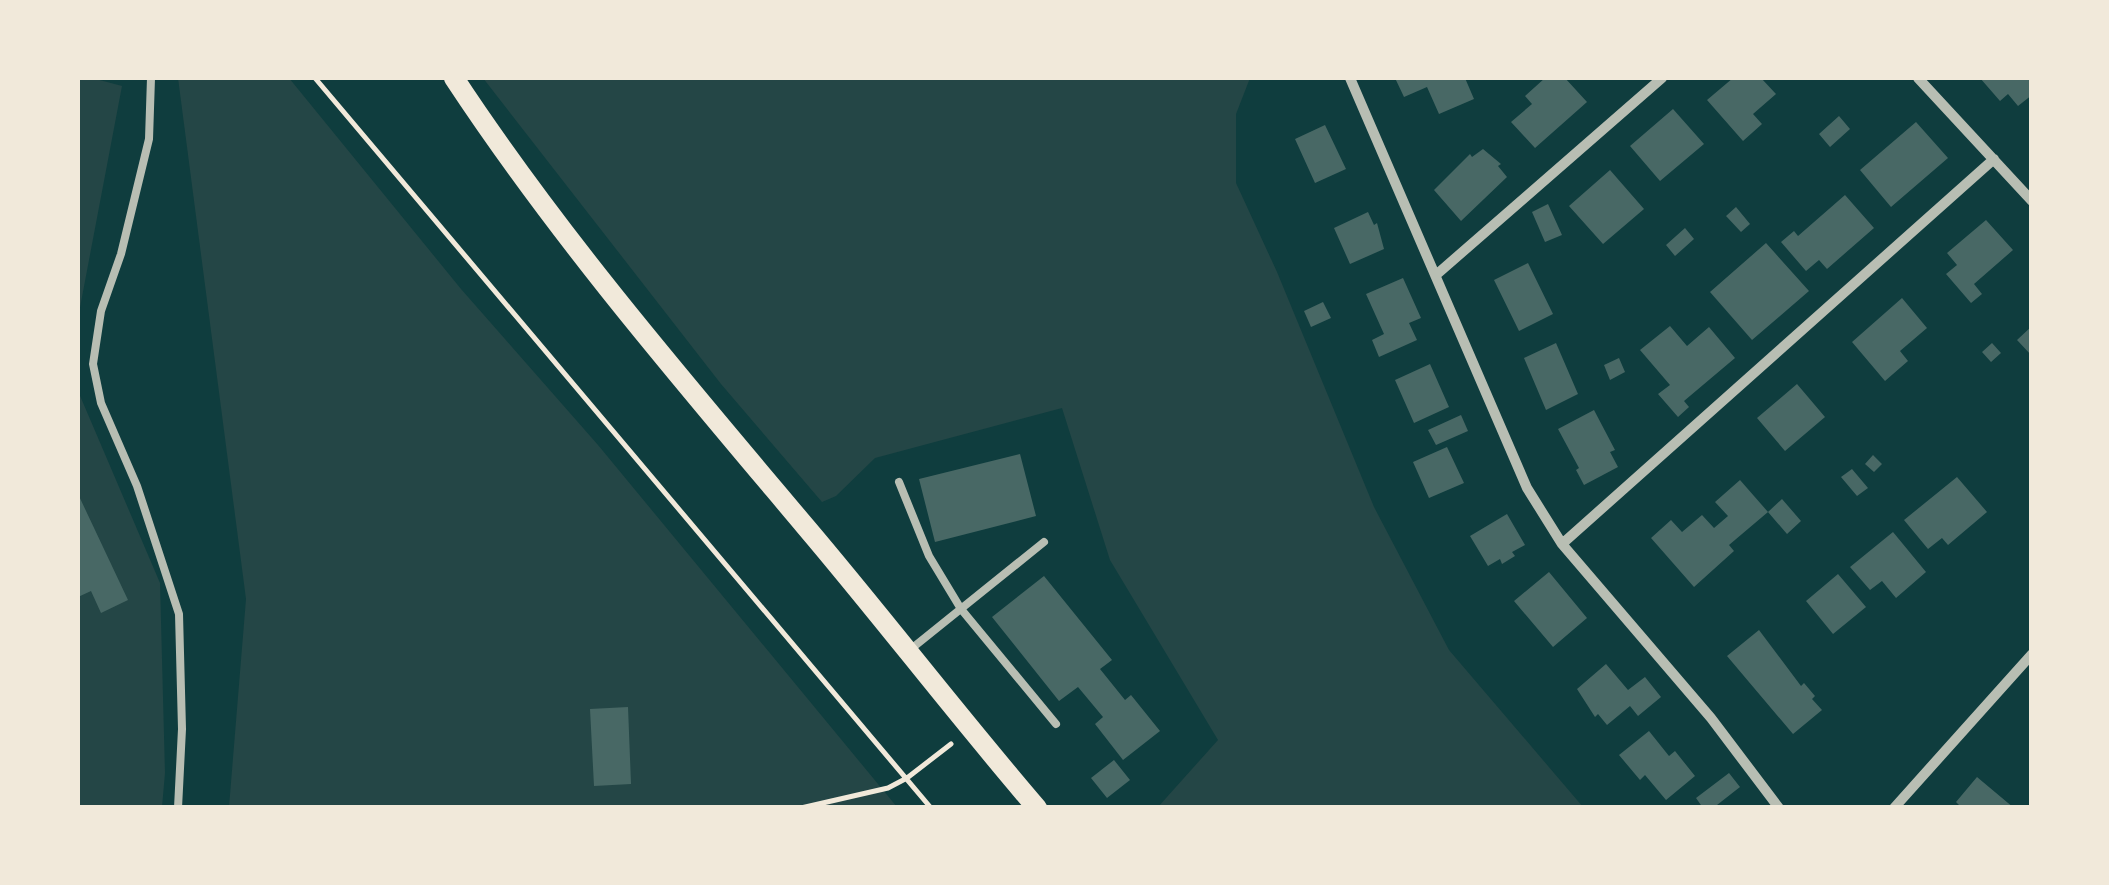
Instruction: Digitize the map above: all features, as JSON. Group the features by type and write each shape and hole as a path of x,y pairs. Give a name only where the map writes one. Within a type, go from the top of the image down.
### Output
{"main road":[{"path":"454,78 492,135 700,404 1036,808"}],"street":[{"path":"1350,78 1527,488 1562,544 1711,718 1779,808"},
{"path":"1436,275 1662,78"},
{"path":"1918,78 2032,202"},
{"path":"1562,544 1994,159"},
{"path":"1894,808 2032,654"}],"lane":[{"path":"151,78 148,140 120,254 101,312 94,364 101,403 137,486 179,614 182,728 178,808"},
{"path":"898,482 928,556 962,609 1056,724"},
{"path":"908,651 1044,542"}],"path":[{"path":"314,78 931,808"},
{"path":"801,808 888,788 970,730"}],"shaded area":[{"path":"78,78 122,86 78,318"},
{"path":"178,78 289,78 461,289 598,445 897,807 229,807 246,599"},
{"path":"483,78 1250,78 1236,114 1236,183 1374,507 1449,650 1583,807 1158,807 1218,740 1110,560 1062,408 875,458 836,496 822,502 721,384"},
{"path":"78,391 160,583 165,773 162,807 78,807"}],"building":[{"path":"1395,78 1465,78 1474,99 1439,114 1427,87 1404,97"},
{"path":"1545,78 1565,78 1587,102 1535,148 1511,122 1532,104 1525,96"},
{"path":"1733,78 1761,78 1776,94 1753,114 1762,124 1743,141 1707,100"},
{"path":"1980,78 2032,78 2032,95 2018,106 2008,94 2000,101"},
{"path":"1673,109 1704,144 1660,181 1630,146"},
{"path":"1839,116 1850,129 1830,147 1819,134"},
{"path":"1916,122 1948,158 1891,207 1860,170"},
{"path":"1325,125 1346,169 1315,183 1295,139"},
{"path":"1483,149 1501,164 1498,166 1507,177 1461,221 1434,190 1470,154 1472,157"},
{"path":"1610,170 1644,209 1603,244 1569,206"},
{"path":"1845,195 1874,228 1827,269 1819,260 1806,271 1781,242 1794,231 1798,236"},
{"path":"1548,204 1562,235 1545,242 1532,212"},
{"path":"1736,207 1750,224 1741,232 1726,216"},
{"path":"1368,212 1374,225 1377,223 1384,249 1350,264 1334,228"},
{"path":"1986,220 2013,250 1974,284 1982,294 1971,303 1946,274 1957,265 1947,253"},
{"path":"1685,228 1694,239 1675,256 1666,245"},
{"path":"1766,243 1809,291 1752,340 1710,292"},
{"path":"1528,263 1553,314 1519,331 1494,280"},
{"path":"1403,278 1421,318 1409,323 1417,340 1379,357 1372,340 1384,334 1366,294"},
{"path":"1902,298 1927,328 1900,351 1908,361 1885,381 1852,342"},
{"path":"1323,302 1331,318 1311,327 1304,311"},
{"path":"1670,326 1687,346 1709,327 1735,358 1684,401 1689,407 1678,417 1658,394 1670,385 1640,350"},
{"path":"2032,326 2032,356 2017,340"},
{"path":"1556,343 1578,394 1546,410 1524,358"},
{"path":"1992,343 2001,353 1991,362 1982,352"},
{"path":"1619,358 1625,372 1610,380 1604,365"},
{"path":"1430,364 1449,407 1414,423 1395,380"},
{"path":"1797,384 1825,417 1785,451 1757,418"},
{"path":"1594,410 1615,450 1610,452 1618,467 1584,485 1558,429"},
{"path":"1461,415 1468,431 1436,445 1428,430"},
{"path":"1447,447 1464,483 1429,498 1413,462"},
{"path":"1020,454 1036,516 935,542 919,479"},
{"path":"1873,455 1882,464 1874,472 1865,464"},
{"path":"1852,469 1868,488 1857,496 1841,477"},
{"path":"1957,477 1987,512 1948,545 1942,538 1928,549 1904,520"},
{"path":"1740,480 1768,512 1729,545 1734,551 1694,587 1651,538 1671,520 1682,532 1702,515 1714,528 1728,516 1715,502"},
{"path":"78,494 128,600 101,613 91,591 78,597"},
{"path":"1782,499 1801,521 1787,534 1768,512"},
{"path":"1507,514 1525,545 1502,564 1500,559 1488,566 1470,536"},
{"path":"1893,532 1926,572 1896,598 1882,581 1870,590 1850,567"},
{"path":"1549,572 1587,618 1553,647 1514,601"},
{"path":"1838,574 1866,607 1833,634 1806,601"},
{"path":"1044,576 1112,660 1100,669 1125,700 1131,695 1160,731 1123,760 1095,724 1103,717 1078,687 1059,701 992,617"},
{"path":"1759,630 1801,686 1804,683 1815,696 1812,699 1822,710 1793,734 1727,656"},
{"path":"1606,664 1628,690 1645,677 1661,697 1638,716 1630,706 1607,725 1598,714 1595,717 1577,689"},
{"path":"628,707 631,784 594,786 590,709"},
{"path":"1649,731 1669,756 1675,751 1695,776 1666,800 1645,775 1640,780 1619,755"},
{"path":"1114,760 1130,780 1107,798 1091,778"},
{"path":"1729,773 1740,787 1717,805 1719,808 1703,808 1696,798"},
{"path":"1977,777 2014,808 1962,808 1956,802"}]}
